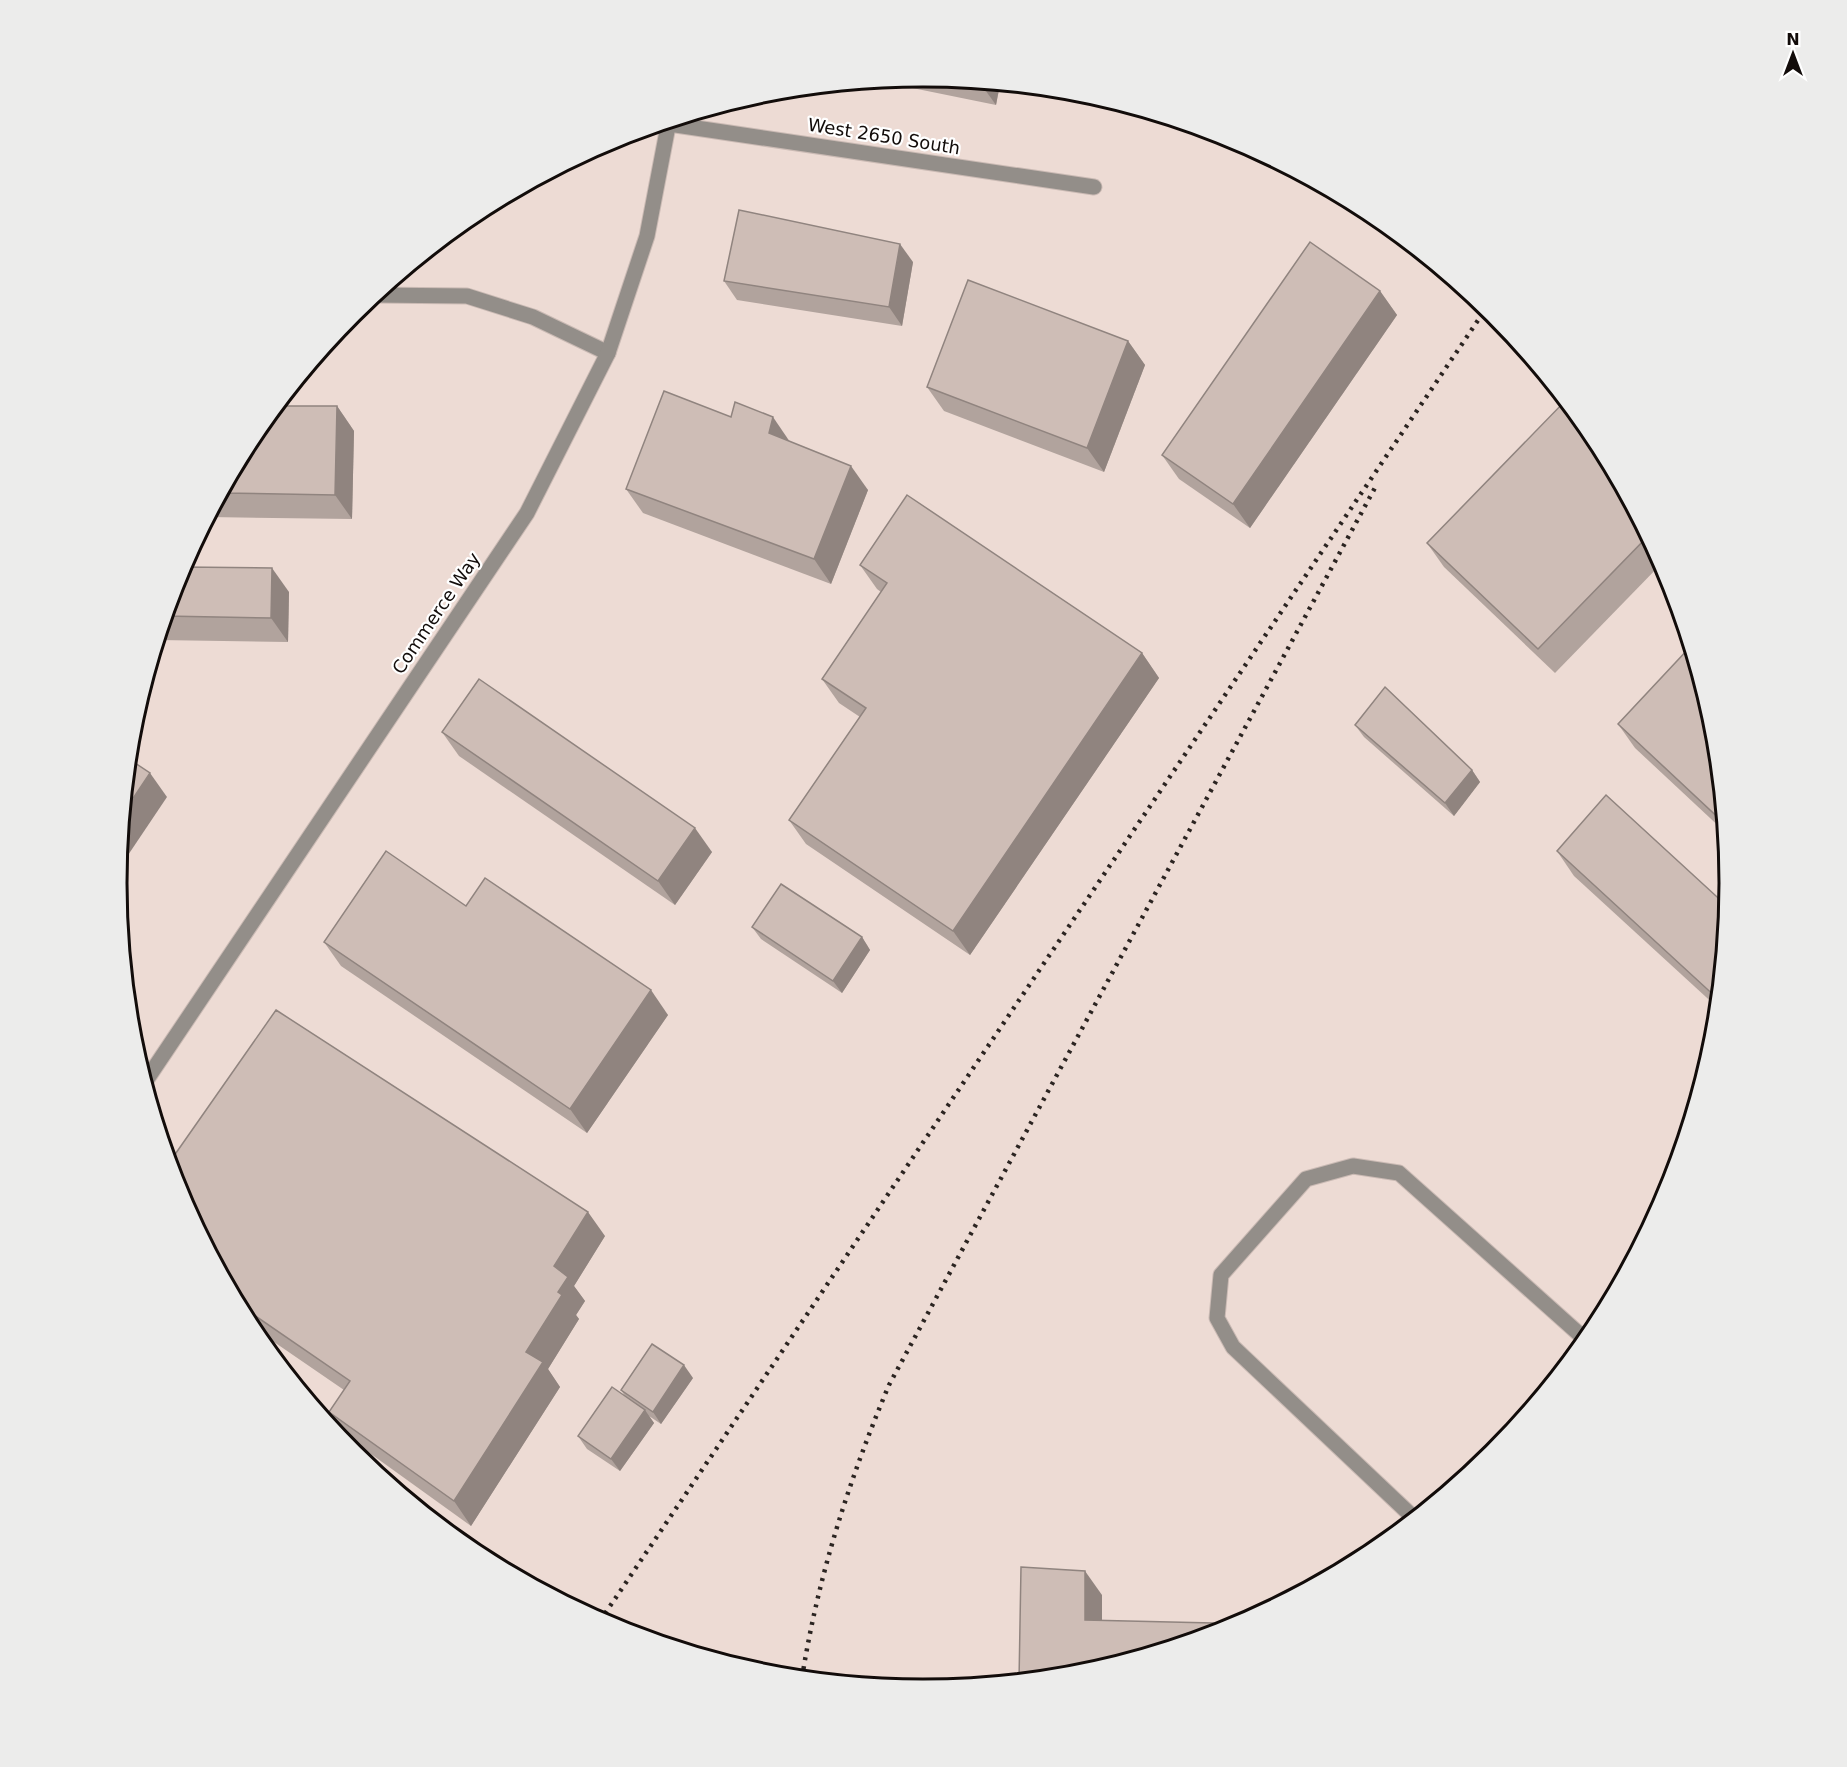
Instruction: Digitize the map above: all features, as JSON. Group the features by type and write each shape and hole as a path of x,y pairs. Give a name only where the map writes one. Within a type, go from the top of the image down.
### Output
{"street":[{"name":"West 2650 South","path":"681,125 1094,187"},
{"name":"Commerce Way","path":"150,1074 527,513 608,353 647,236 668,129"},
{"path":"386,296 467,296 533,317 608,353"},
{"path":"1409,1514 1233,1347 1217,1318 1221,1275 1306,1179 1353,1166 1399,1173 1580,1334"}],"building":[{"path":"739,210 900,244 889,307 724,281"},
{"path":"1310,242 1380,291 1233,504 1162,455"},
{"path":"968,280 1128,341 1087,448 927,387"},
{"path":"664,391 731,417 735,402 773,417 769,433 851,466 814,559 626,489"},
{"path":"287,406 337,406 335,495 230,493 261,441"},
{"path":"1560,406 1586,441 1613,485 1643,542 1538,649 1427,543"},
{"path":"907,495 1142,653 953,931 789,820 866,708 822,679 887,583 860,565"},
{"path":"193,567 272,568 271,618 173,616"},
{"path":"1685,652 1705,728 1717,816 1618,724"},
{"path":"479,679 695,828 658,881 442,732"},
{"path":"1385,687 1472,770 1445,803 1355,725"},
{"path":"136,764 150,773 132,800"},
{"path":"1606,795 1719,899 1712,994 1557,851"},
{"path":"386,851 466,906 485,878 651,990 570,1109 324,942"},
{"path":"781,884 862,937 833,981 752,927"},
{"path":"276,1010 588,1212 554,1266 568,1277 558,1292 562,1295 526,1352 543,1362 454,1501 329,1412 350,1381 254,1315 209,1236 175,1155"},
{"path":"652,1344 684,1365 653,1412 621,1390"},
{"path":"612,1387 645,1410 611,1459 578,1436"},
{"path":"1021,1567 1085,1571 1085,1620 1213,1623 1180,1638 1130,1653 1079,1665 1019,1674"}],"railway":[{"path":"605,1613 1482,315"},
{"path":"803,1670 817,1603 836,1529 889,1385 1377,484"}]}
